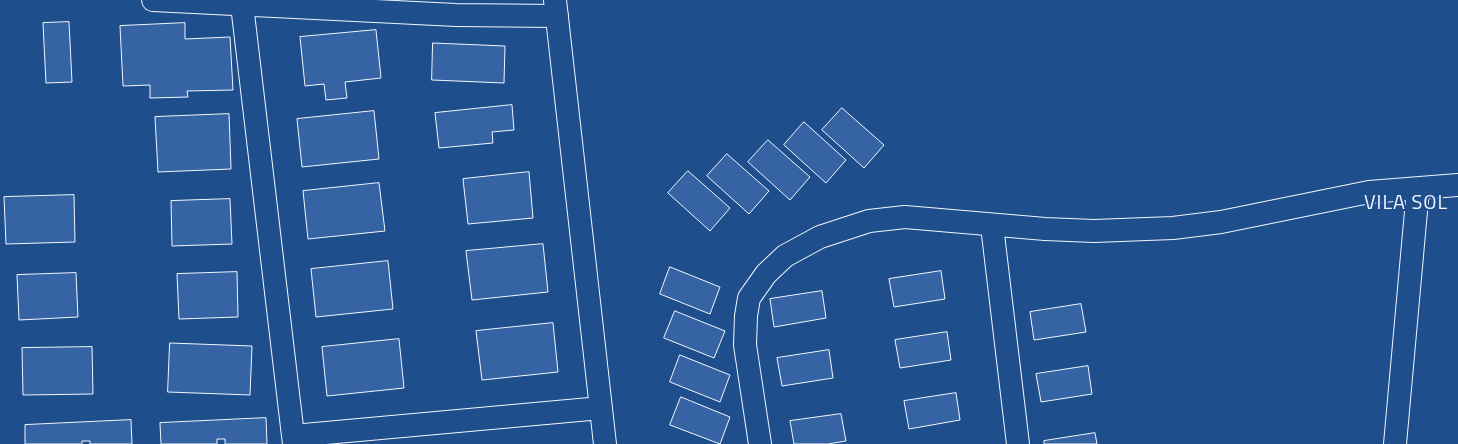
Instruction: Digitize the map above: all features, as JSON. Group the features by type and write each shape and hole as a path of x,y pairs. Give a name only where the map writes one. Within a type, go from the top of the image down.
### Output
{"street":[{"path":"153,0 242,5 556,8 605,444"},
{"path":"242,5 294,440 600,408"},
{"path":"760,444 746,345 746,316 749,298 766,274 785,256 820,237 870,221 905,217 992,226 1094,231 1173,228 1222,222 1369,192 1458,185"},
{"path":"1395,444 1418,189"},
{"path":"992,226 1018,444"}],"building":[{"path":"69,22 72,82 46,83 43,23"},
{"path":"185,23 185,39 230,37 233,90 187,91 188,97 150,98 150,85 123,86 120,26"},
{"path":"376,30 381,78 345,82 347,98 326,100 324,84 305,86 300,37"},
{"path":"433,43 505,46 504,83 432,80"},
{"path":"512,105 514,130 492,132 493,143 439,148 435,113"},
{"path":"842,108 884,145 864,168 822,130"},
{"path":"374,111 379,159 302,167 297,119"},
{"path":"229,114 231,169 158,172 155,117"},
{"path":"804,122 846,160 826,183 784,145"},
{"path":"768,140 810,177 790,200 748,162"},
{"path":"727,154 769,191 749,214 707,176"},
{"path":"688,171 730,208 710,231 668,193"},
{"path":"529,172 533,218 468,224 463,179"},
{"path":"379,183 385,231 308,239 303,191"},
{"path":"74,195 75,242 6,244 4,197"},
{"path":"230,199 232,244 172,246 171,201"},
{"path":"543,244 548,292 472,300 466,251"},
{"path":"388,261 393,309 316,317 311,269"},
{"path":"670,267 720,287 710,314 660,294"},
{"path":"941,271 945,299 894,307 889,279"},
{"path":"237,272 238,317 179,319 177,274"},
{"path":"76,273 78,317 19,320 17,275"},
{"path":"822,291 826,318 774,327 770,299"},
{"path":"1081,304 1086,332 1034,340 1030,312"},
{"path":"675,311 725,331 714,358 664,338"},
{"path":"553,323 558,372 482,380 476,331"},
{"path":"947,332 951,360 900,368 895,340"},
{"path":"399,339 404,388 327,396 322,347"},
{"path":"170,343 252,346 250,395 168,392"},
{"path":"92,347 93,394 23,395 22,348"},
{"path":"829,350 833,378 782,386 777,358"},
{"path":"680,355 730,375 720,402 670,382"},
{"path":"1088,366 1092,394 1041,402 1036,374"},
{"path":"956,393 960,420 909,429 904,401"},
{"path":"681,397 730,417 720,444 670,425"},
{"path":"841,414 846,441 828,444 794,444 790,421"},
{"path":"266,418 267,444 225,444 225,439 217,439 217,444 161,444 160,423"},
{"path":"131,420 132,444 90,444 90,441 82,441 82,444 25,444 25,425"},
{"path":"1095,433 1097,444 1044,444 1044,441"}],"district":[{"name":"VILA SOL","path":"1406,204"}]}
